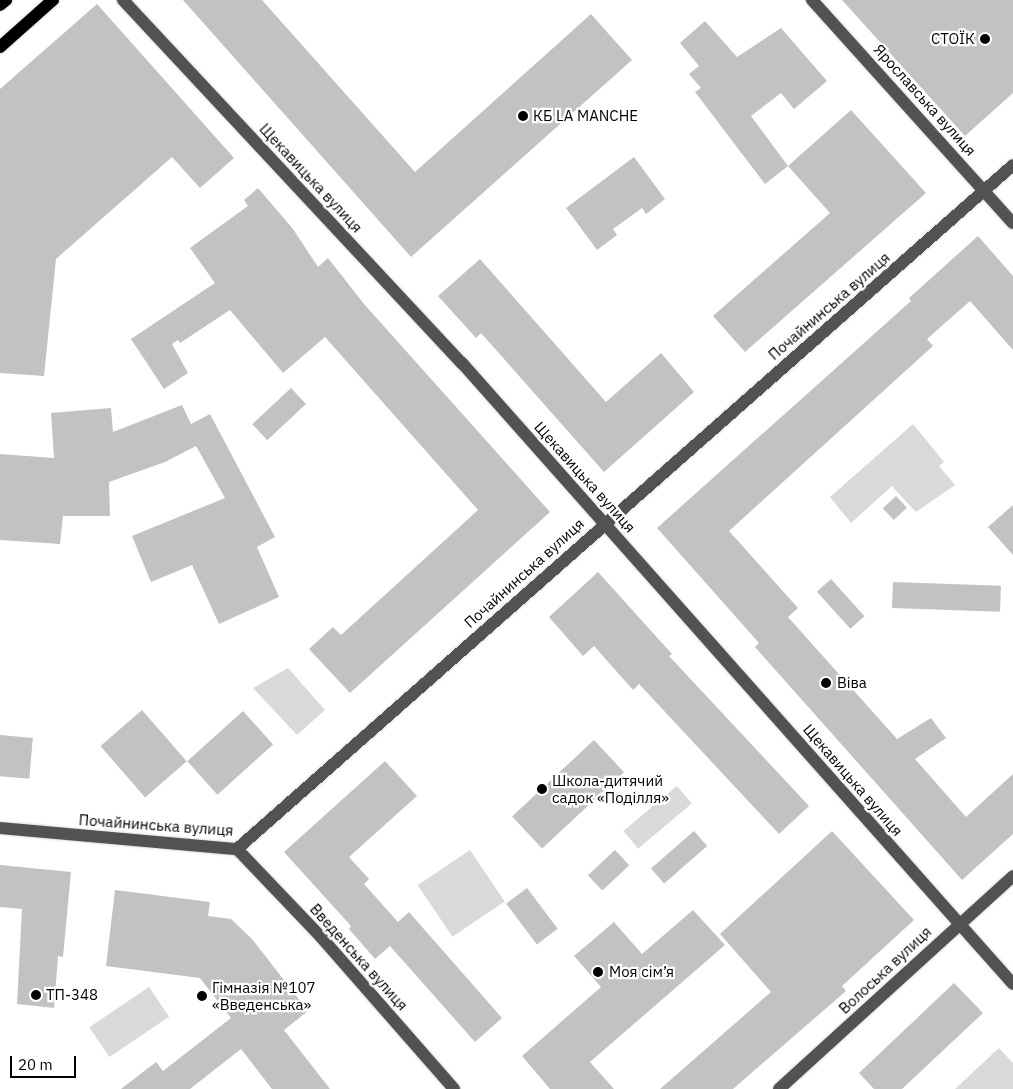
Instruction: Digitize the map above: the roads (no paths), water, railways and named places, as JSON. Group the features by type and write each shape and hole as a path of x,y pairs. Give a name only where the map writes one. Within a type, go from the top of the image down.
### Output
{"main road":[{"path":"0,5 6,0"},
{"path":"0,47 54,0"}],"street":[{"name":"Щекавицька вулиця","path":"123,0 462,363 1013,984"},
{"name":"Ярославська вулиця","path":"812,0 1013,222"},
{"name":"Почайнинська вулиця","path":"0,828 237,849 604,523 1013,165"},
{"name":"Введенська вулиця","path":"237,849 321,937 454,1089"},
{"name":"Волоська вулиця","path":"779,1089 1013,876"}],"place":[{"name":"СТОЇК","path":"985,39"},
{"name":"КБ LA MANCHE","path":"523,116"},
{"name":"Віва","path":"826,683"},
{"name":"Школа-дитячий садок «Поділля»","path":"542,789"},
{"name":"Моя сім’я","path":"598,972"},
{"name":"ТП-348","path":"36,995"},
{"name":"Гімназія №107 «Введенська»","path":"202,996"}]}
